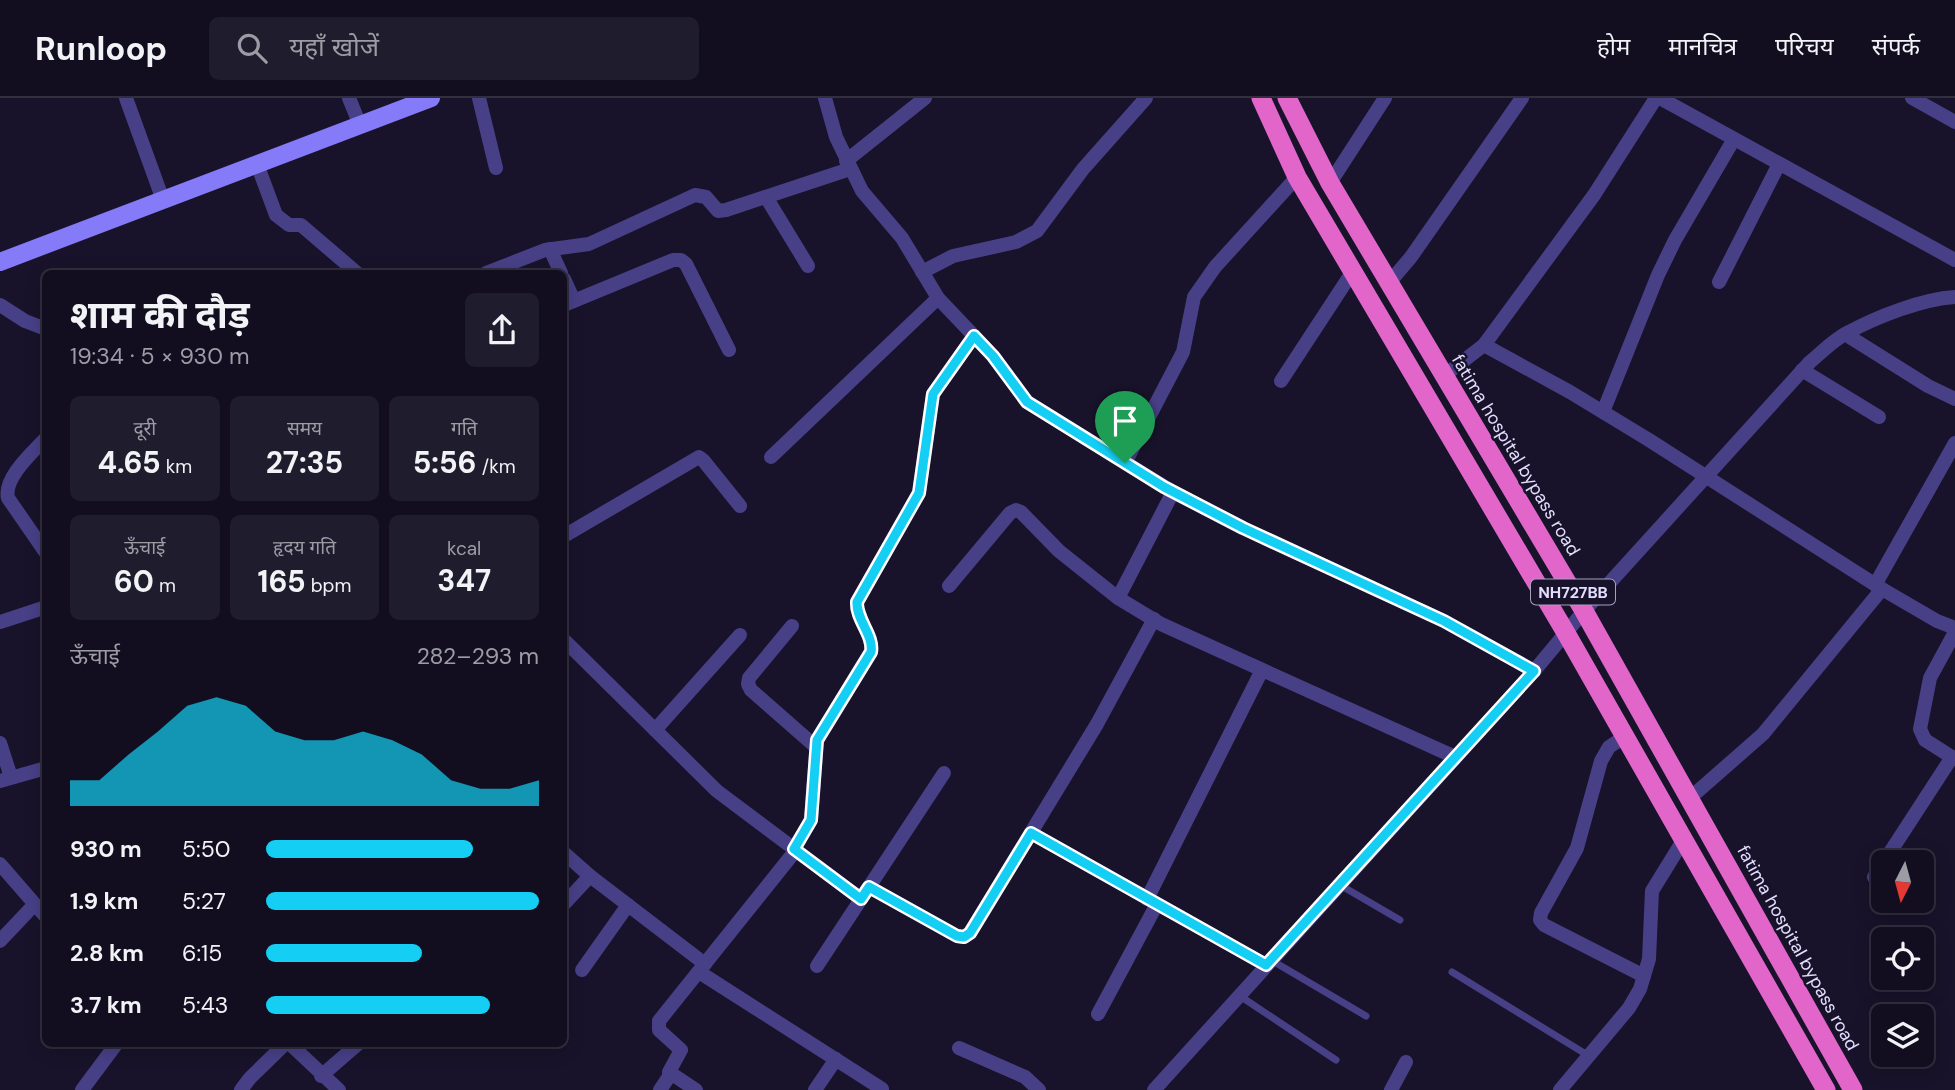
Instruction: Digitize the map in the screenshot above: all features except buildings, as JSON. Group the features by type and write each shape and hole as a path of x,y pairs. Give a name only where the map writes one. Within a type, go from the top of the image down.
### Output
{"highway":[{"name":"NH727BB","path":"1261,98 1297,177 1566,633 1826,1090"},
{"name":"fatima hospital bypass road","path":"1287,98 1330,183 1584,611 1853,1090"},
{"path":"1464,459 1487,446"}],"main road":[{"path":"0,261 431,98"}],"street":[{"path":"126,98 163,200"},
{"path":"349,98 360,125"},
{"path":"479,98 496,168"},
{"path":"825,98 836,137 862,191 902,238 938,298 993,356 1027,402 1173,492 1243,528 1444,621 1534,671"},
{"path":"494,270 550,249 589,244 695,195 706,197 718,211 726,210 848,165 925,98"},
{"path":"922,272 953,256 1016,242 1037,231 1083,169 1146,98"},
{"path":"1330,183 1385,98"},
{"path":"1389,283 1411,257 1522,98"},
{"path":"1446,375 1484,345 1594,195 1658,98 1955,260"},
{"path":"1912,98 1955,122"},
{"path":"1603,412 1658,275 1675,240 1734,139"},
{"path":"257,164 276,215 289,225 301,225 354,270"},
{"path":"1720,282 1779,164"},
{"path":"1125,463 1183,352 1194,297 1215,267 1297,177"},
{"path":"766,197 808,266"},
{"path":"550,249 560,270"},
{"path":"569,303 673,260 681,260 729,350"},
{"path":"1281,381 1353,271"},
{"path":"1154,1090 1534,671 1584,611 1802,370 1845,334 1893,313 1955,295"},
{"path":"771,457 938,298"},
{"path":"0,305 25,321 42,327"},
{"path":"1845,334 1928,386 1955,399"},
{"path":"660,1090 681,1050 658,1026 795,849 811,820 816,747 820,734 871,652 872,647 859,619 857,602 919,493 933,394 974,336"},
{"path":"1484,345 1603,412 1708,476 1879,587 1955,630 1930,678 1920,729 1925,740 1953,758 1892,850"},
{"path":"1802,370 1879,417"},
{"path":"42,443 10,480 6,492 42,547"},
{"path":"1690,798 1763,734 1879,587 1955,443"},
{"path":"567,534 699,457 740,506"},
{"path":"1118,598 1173,492"},
{"path":"949,586 1010,513 1016,510 1059,551 1118,598 1154,619 1455,757"},
{"path":"0,622 42,608"},
{"path":"567,643 717,791 795,849 865,893 964,937 970,933 1097,724 1154,619"},
{"path":"792,626 749,678 748,684 751,690 816,747"},
{"path":"655,730 740,635"},
{"path":"1098,1014 1262,670"},
{"path":"1624,737 1609,747 1601,761 1577,848 1541,913 1540,920 1544,925 1644,976"},
{"path":"0,743 6,779 42,769"},
{"path":"817,966 944,773"},
{"path":"1031,833 1152,902 1269,962"},
{"path":"1560,1090 1629,1008 1640,989 1649,960 1652,891 1684,839"},
{"path":"567,856 702,968 882,1089"},
{"path":"0,864 42,913"},
{"path":"567,901 590,876"},
{"path":"0,941 34,905"},
{"path":"582,970 628,905"},
{"path":"82,1090 114,1047"},
{"path":"241,1090 283,1047"},
{"path":"291,1047 339,1090"},
{"path":"321,1076 354,1047"},
{"path":"959,1048 1026,1077 1039,1090"},
{"path":"815,1090 836,1059"},
{"path":"1391,1090 1406,1062"},
{"path":"670,1075 696,1090"}],"lane":[{"path":"1340,884 1400,920"},
{"path":"1269,962 1366,1016"},
{"path":"1452,972 1589,1057"},
{"path":"1239,995 1336,1060"}],"route":[{"path":"974,336 993,356 1027,402 1125,463 1173,492 1243,528 1444,621 1534,671 1266,965 1031,833 970,933 964,937 957,936 869,887 861,899 794,849 810,825 817,740 871,652 871,642 859,619 857,602 919,493 933,394 974,336"}]}
